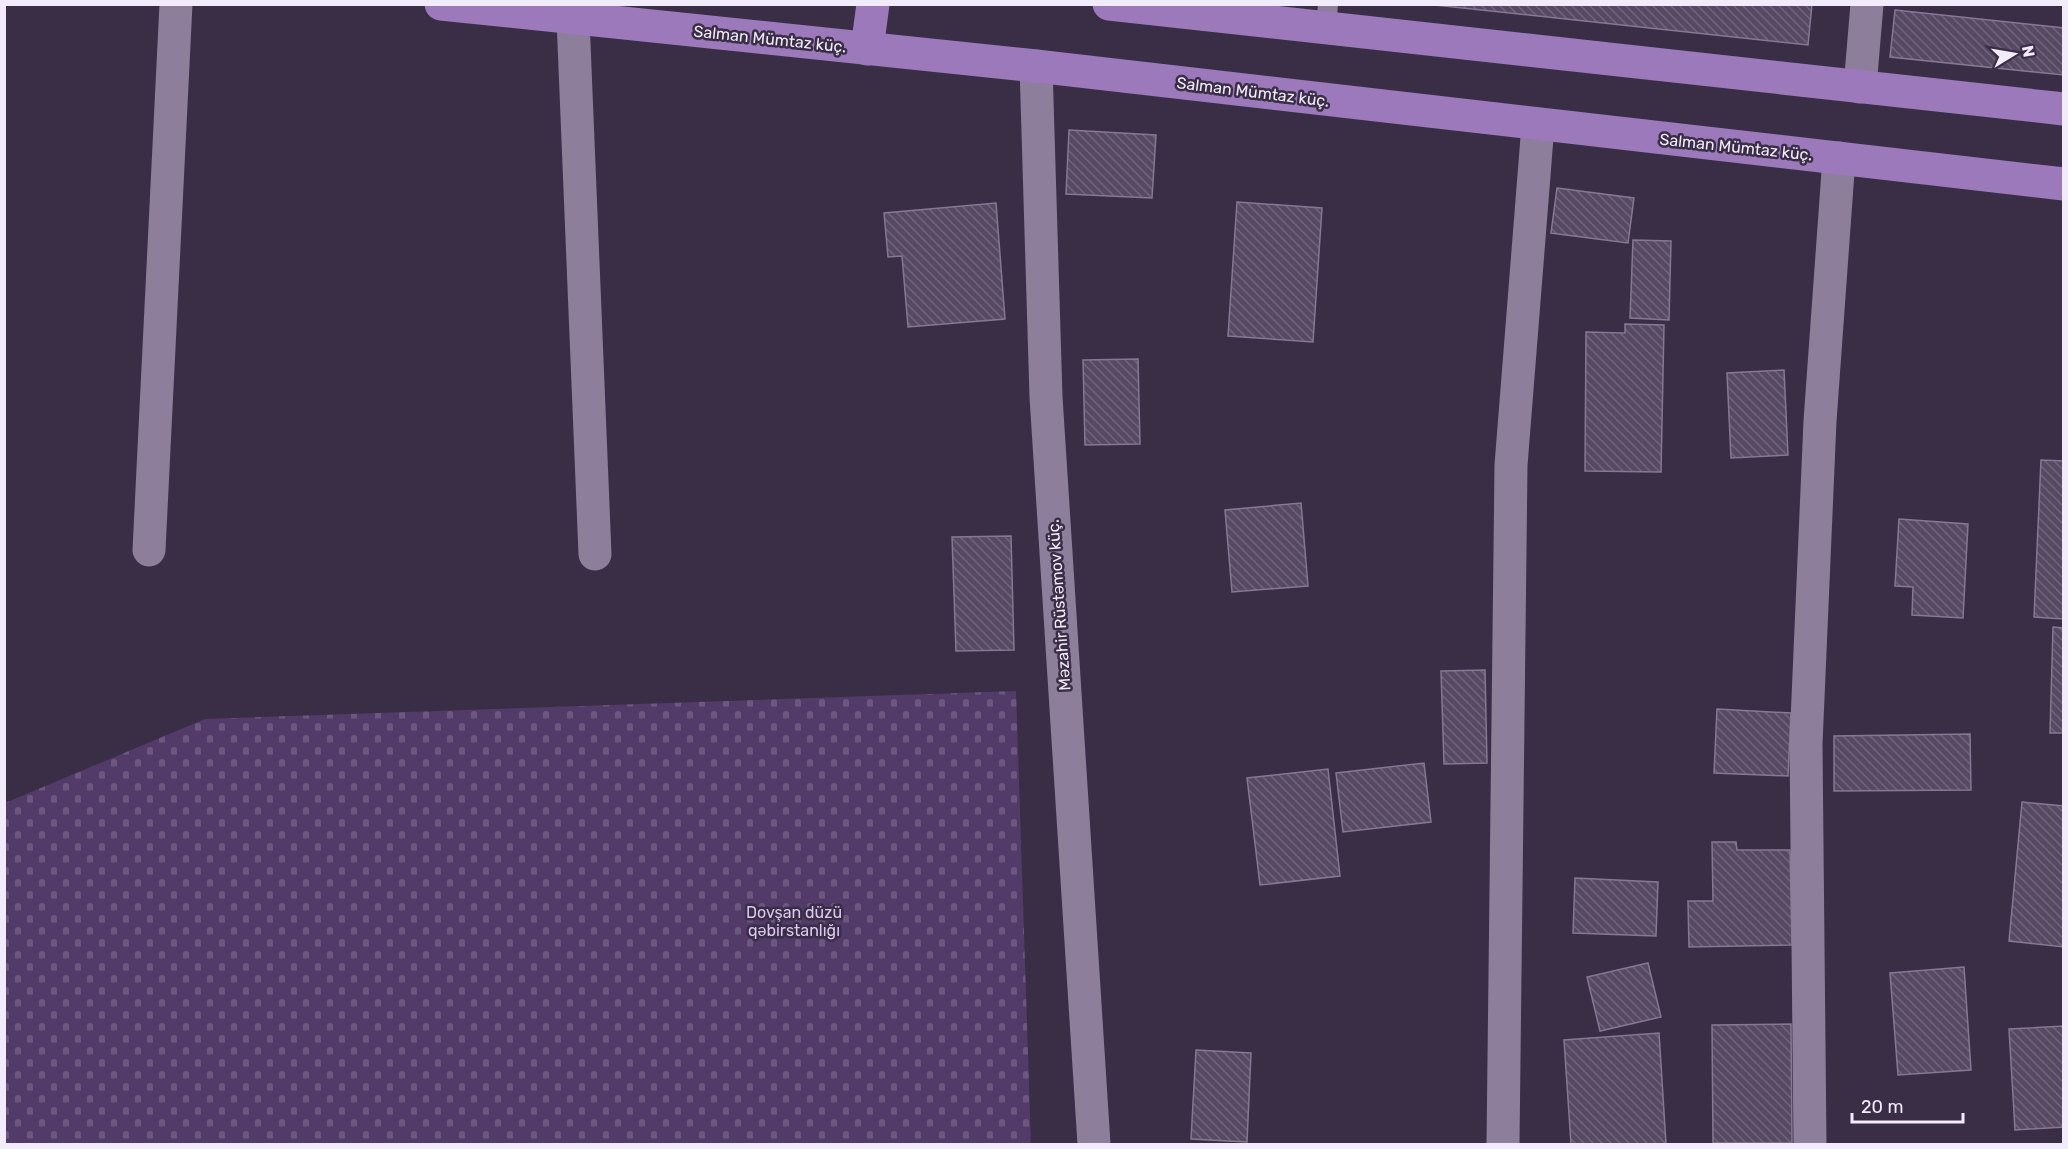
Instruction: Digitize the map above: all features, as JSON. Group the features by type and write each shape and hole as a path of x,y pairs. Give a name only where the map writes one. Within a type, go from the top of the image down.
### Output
{"highway":[{"name":"Salman Mümtaz küç.","path":"441,4 1036,66 2064,184"},
{"path":"867,49 873,4"},
{"path":"1110,4 1327,17 1860,87 2064,109"}],"street":[{"path":"149,550 176,4"},
{"path":"1860,87 1867,4"},
{"path":"573,19 595,554"},
{"name":"Məzahir Rüstəmov küç.","path":"1036,66 1046,397 1094,1144"},
{"path":"1503,1144 1511,465 1538,125"},
{"path":"1810,1144 1806,744 1820,421 1839,158"}],"green space":[{"name":"Dovşan düzü qəbirstanlığı","path":"1016,691 1031,1144 5,1144 5,803 205,719"}],"building":[{"path":"1425,4 1812,4 1808,45"},
{"path":"1895,10 2064,28 2064,75 1890,57"},
{"path":"1069,130 1156,135 1152,198 1066,194"},
{"path":"1557,188 1634,198 1628,243 1551,233"},
{"path":"1237,202 1322,208 1313,342 1228,336"},
{"path":"996,203 1005,319 908,327 902,256 888,257 884,213"},
{"path":"1633,240 1671,241 1669,320 1630,318"},
{"path":"1625,324 1664,325 1661,472 1585,471 1586,332 1625,333"},
{"path":"1138,359 1140,444 1085,445 1083,360"},
{"path":"1784,370 1788,455 1731,458 1727,373"},
{"path":"2041,460 2064,461 2064,619 2034,617"},
{"path":"1301,503 1308,586 1232,592 1225,510"},
{"path":"1899,519 1968,524 1963,618 1912,615 1913,587 1895,586"},
{"path":"1011,536 1014,650 956,651 952,537"},
{"path":"2053,627 2064,628 2064,733 2050,733"},
{"path":"1485,670 1487,763 1444,764 1441,671"},
{"path":"1717,709 1791,713 1788,776 1714,773"},
{"path":"1970,734 1971,790 1834,791 1834,736"},
{"path":"1424,763 1431,822 1343,832 1336,773"},
{"path":"1328,769 1340,876 1260,885 1247,778"},
{"path":"2022,802 2064,806 2064,947 2009,941"},
{"path":"1712,842 1736,842 1737,850 1790,850 1792,945 1689,947 1688,901 1713,901"},
{"path":"1575,878 1658,882 1656,936 1573,933"},
{"path":"1648,963 1661,1017 1600,1031 1587,977"},
{"path":"1964,967 1971,1070 1898,1075 1890,973"},
{"path":"1791,1024 1792,1143 1713,1143 1712,1025"},
{"path":"2064,1026 2064,1127 2015,1130 2009,1029"},
{"path":"1659,1033 1666,1144 1571,1144 1564,1040"},
{"path":"1196,1050 1251,1053 1247,1142 1191,1139"}]}
